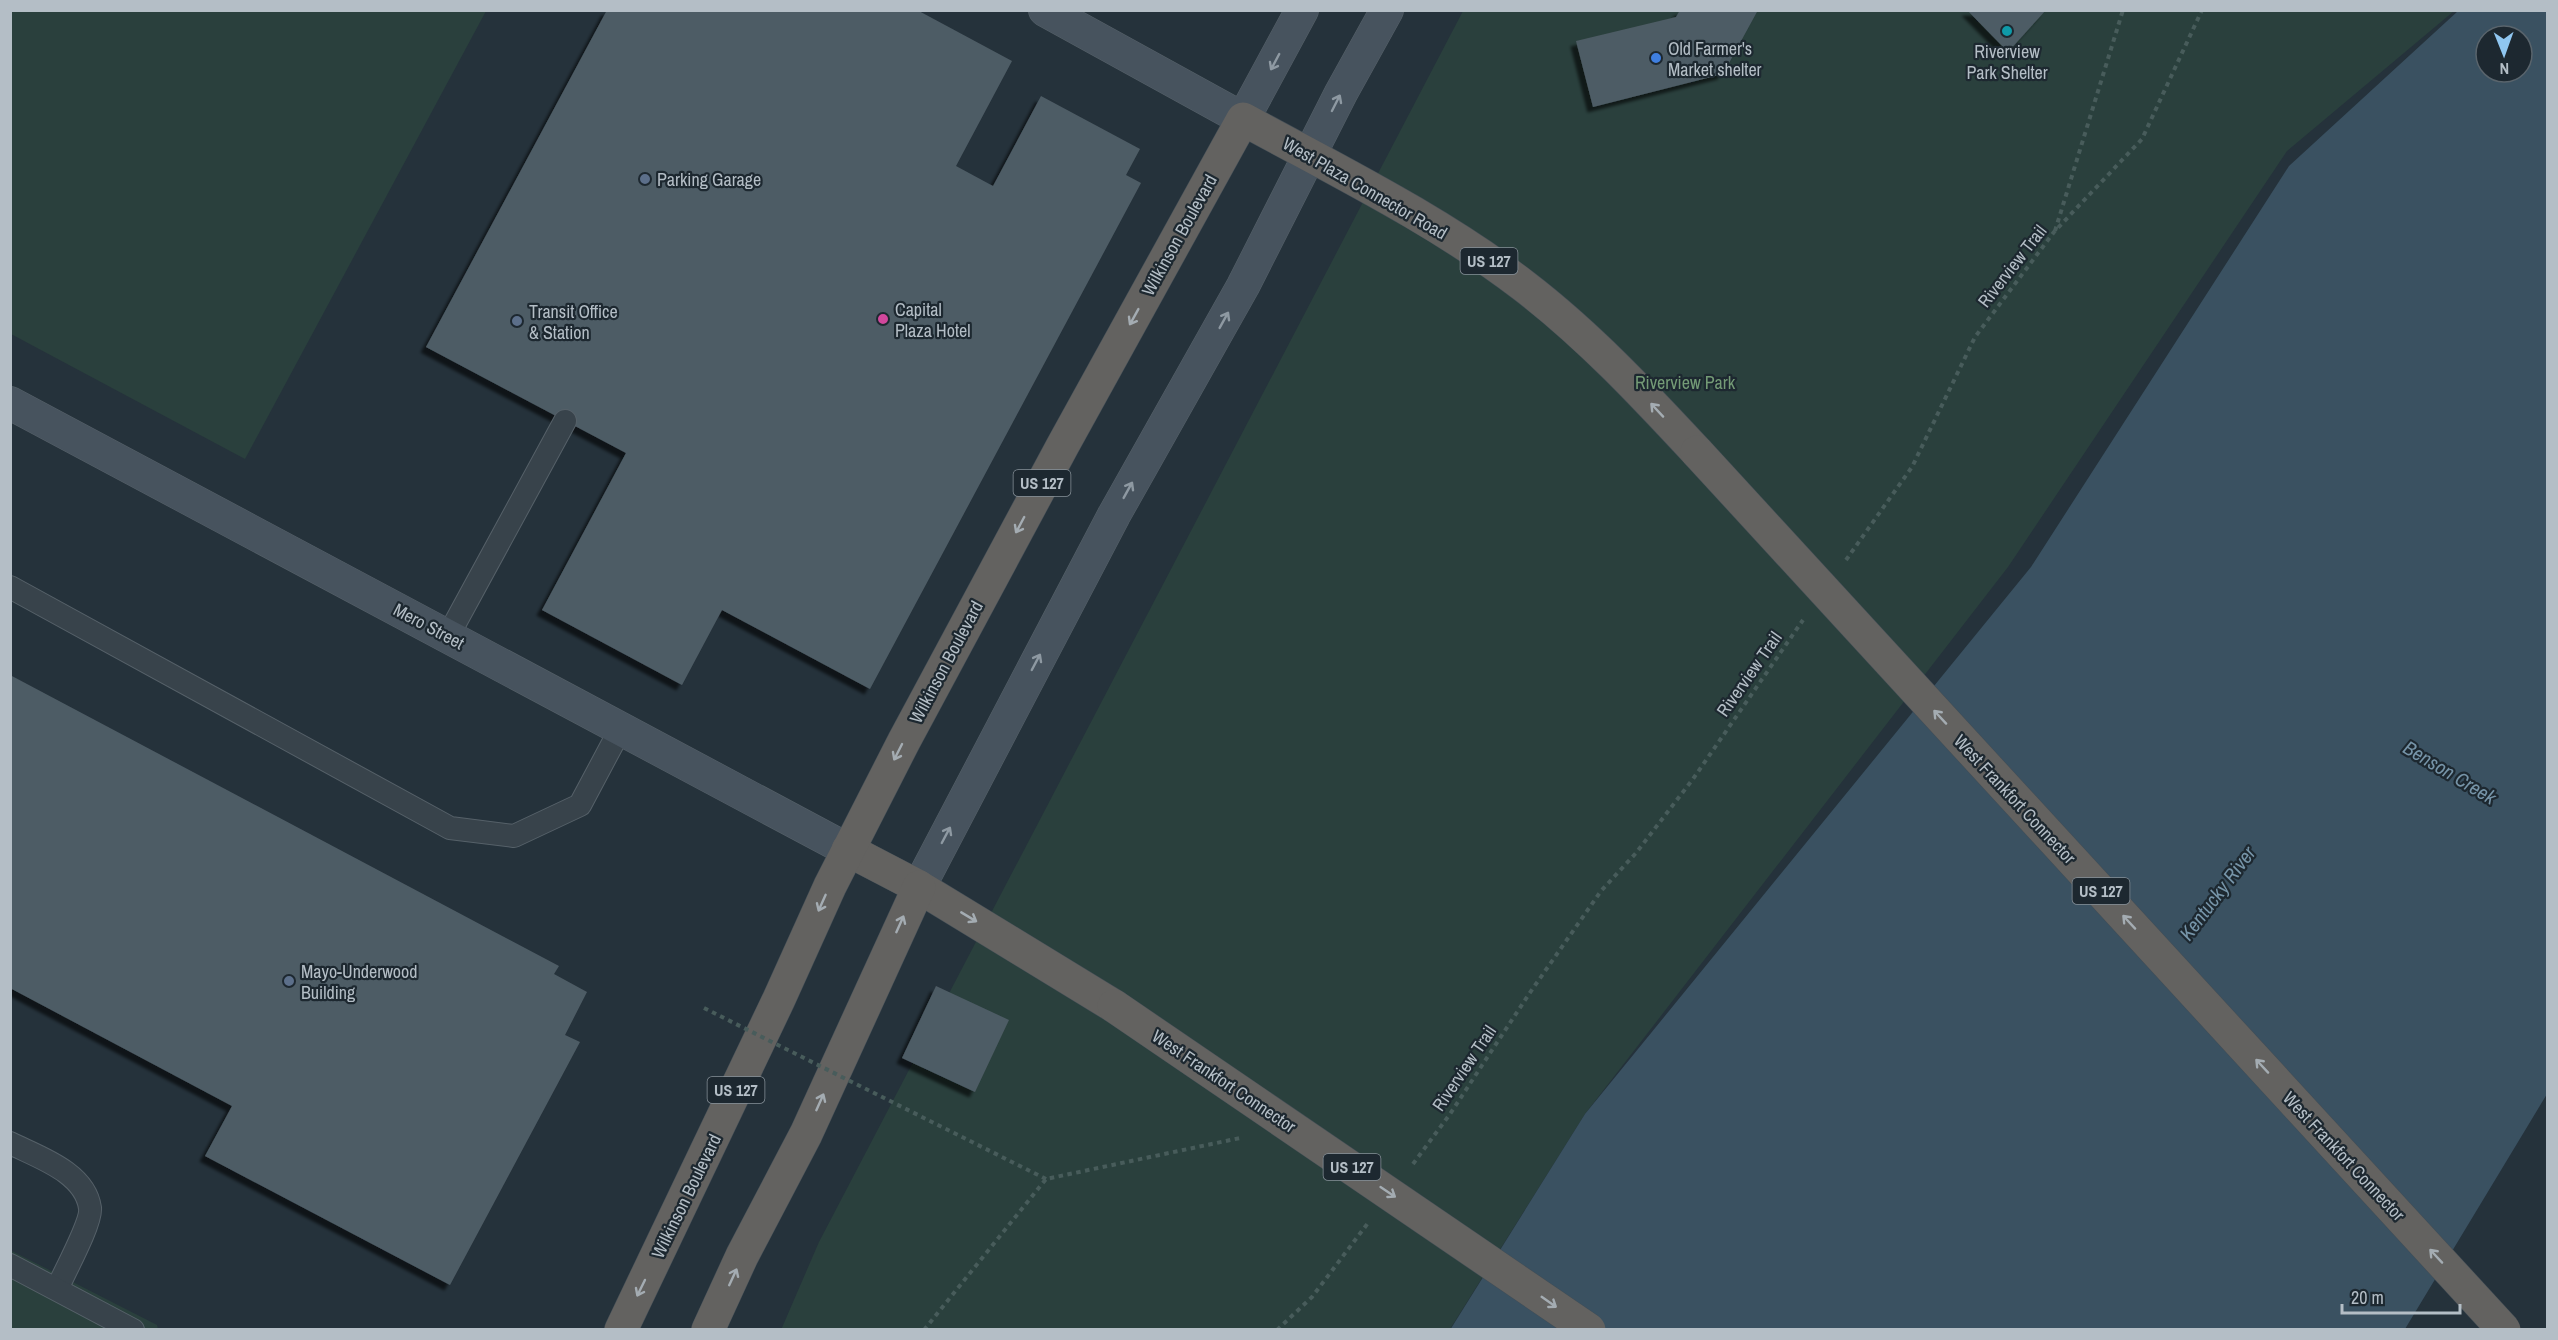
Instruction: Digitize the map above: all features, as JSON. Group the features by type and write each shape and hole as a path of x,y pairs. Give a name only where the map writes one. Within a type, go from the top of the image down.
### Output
{"highway":[{"name":"West Plaza Connector Road","path":"1243,119 1463,244 1524,286 1583,336 1641,392 1697,452"},
{"name":"Wilkinson Boulevard","path":"621,1329 848,850 1034,498 1243,119"},
{"name":"West Frankfort Connector","path":"1697,452 2504,1329"},
{"name":"West Frankfort Connector","path":"848,850 919,887 1114,1006 1589,1329"},
{"path":"708,1329 742,1256 806,1134 919,887"}],"main road":[{"path":"1046,10 1243,119"},
{"name":"Wilkinson Boulevard","path":"1243,119 1302,10"},
{"path":"919,887 1114,515 1243,286 1387,10"},
{"name":"Mero Street","path":"10,403 848,850"}],"lane":[{"path":"448,636 565,421"},
{"path":"10,587 22,596 450,828 514,836 580,805 621,728"},
{"path":"10,1143 56,1167 76,1181 88,1203 90,1210 81,1237 57,1289"},
{"path":"10,1265 133,1329"}],"path":[{"path":"2054,232 2123,10"},
{"name":"Riverview Trail","path":"1840,568 1912,467 1975,337 2054,232 2142,139 2202,10"},
{"name":"Riverview Trail","path":"1408,1170 1450,1114 1529,994 1601,891 1636,853 1693,779 1808,614"},
{"path":"704,1008 1046,1179 1240,1138"},
{"path":"924,1329 1046,1179"},
{"path":"1278,1329 1312,1297 1374,1216"}],"green space":[{"path":"10,11 486,11 245,459 11,334"},
{"name":"Riverview Park","path":"1463,11 2454,11 2287,151 2008,567 1585,1114 1450,1329 781,1330 819,1242"},
{"path":"10,1250 157,1325 158,1329 11,1329"}],"water":[{"path":"2458,11 2547,11 2547,1094 2405,1329 1450,1330 1585,1114 2031,567 2289,166"}],"building":[{"name":"Capital Plaza Hotel","path":"607,10 917,10 1012,61 956,166 993,186 1041,96 1140,149 1126,175 1141,183 870,689 722,610 682,685 542,610 626,453 426,347"},
{"name":"Old Farmer's Market shelter","path":"1680,10 1758,10 1723,74 1593,107 1576,41 1676,17"},
{"name":"Riverview Park Shelter","path":"1967,10 2046,10 2008,52"},
{"name":"Mayo-Underwood Building","path":"10,675 559,966 554,974 587,992 565,1035 580,1042 450,1285 205,1156 232,1106 10,988"},
{"path":"936,986 1009,1020 975,1092 902,1058"}],"place":[{"name":"Riverview Park Shelter","path":"2007,31"},
{"name":"Old Farmer's Market shelter","path":"1656,58"},
{"name":"Parking Garage","path":"645,179"},
{"name":"Capital Plaza Hotel","path":"883,319"},
{"name":"Transit Office & Station","path":"517,321"},
{"name":"Mayo-Underwood Building","path":"289,981"}],"water label":[{"name":"Benson Creek","path":"2450,772"},
{"name":"Kentucky River","path":"2217,893"}]}
